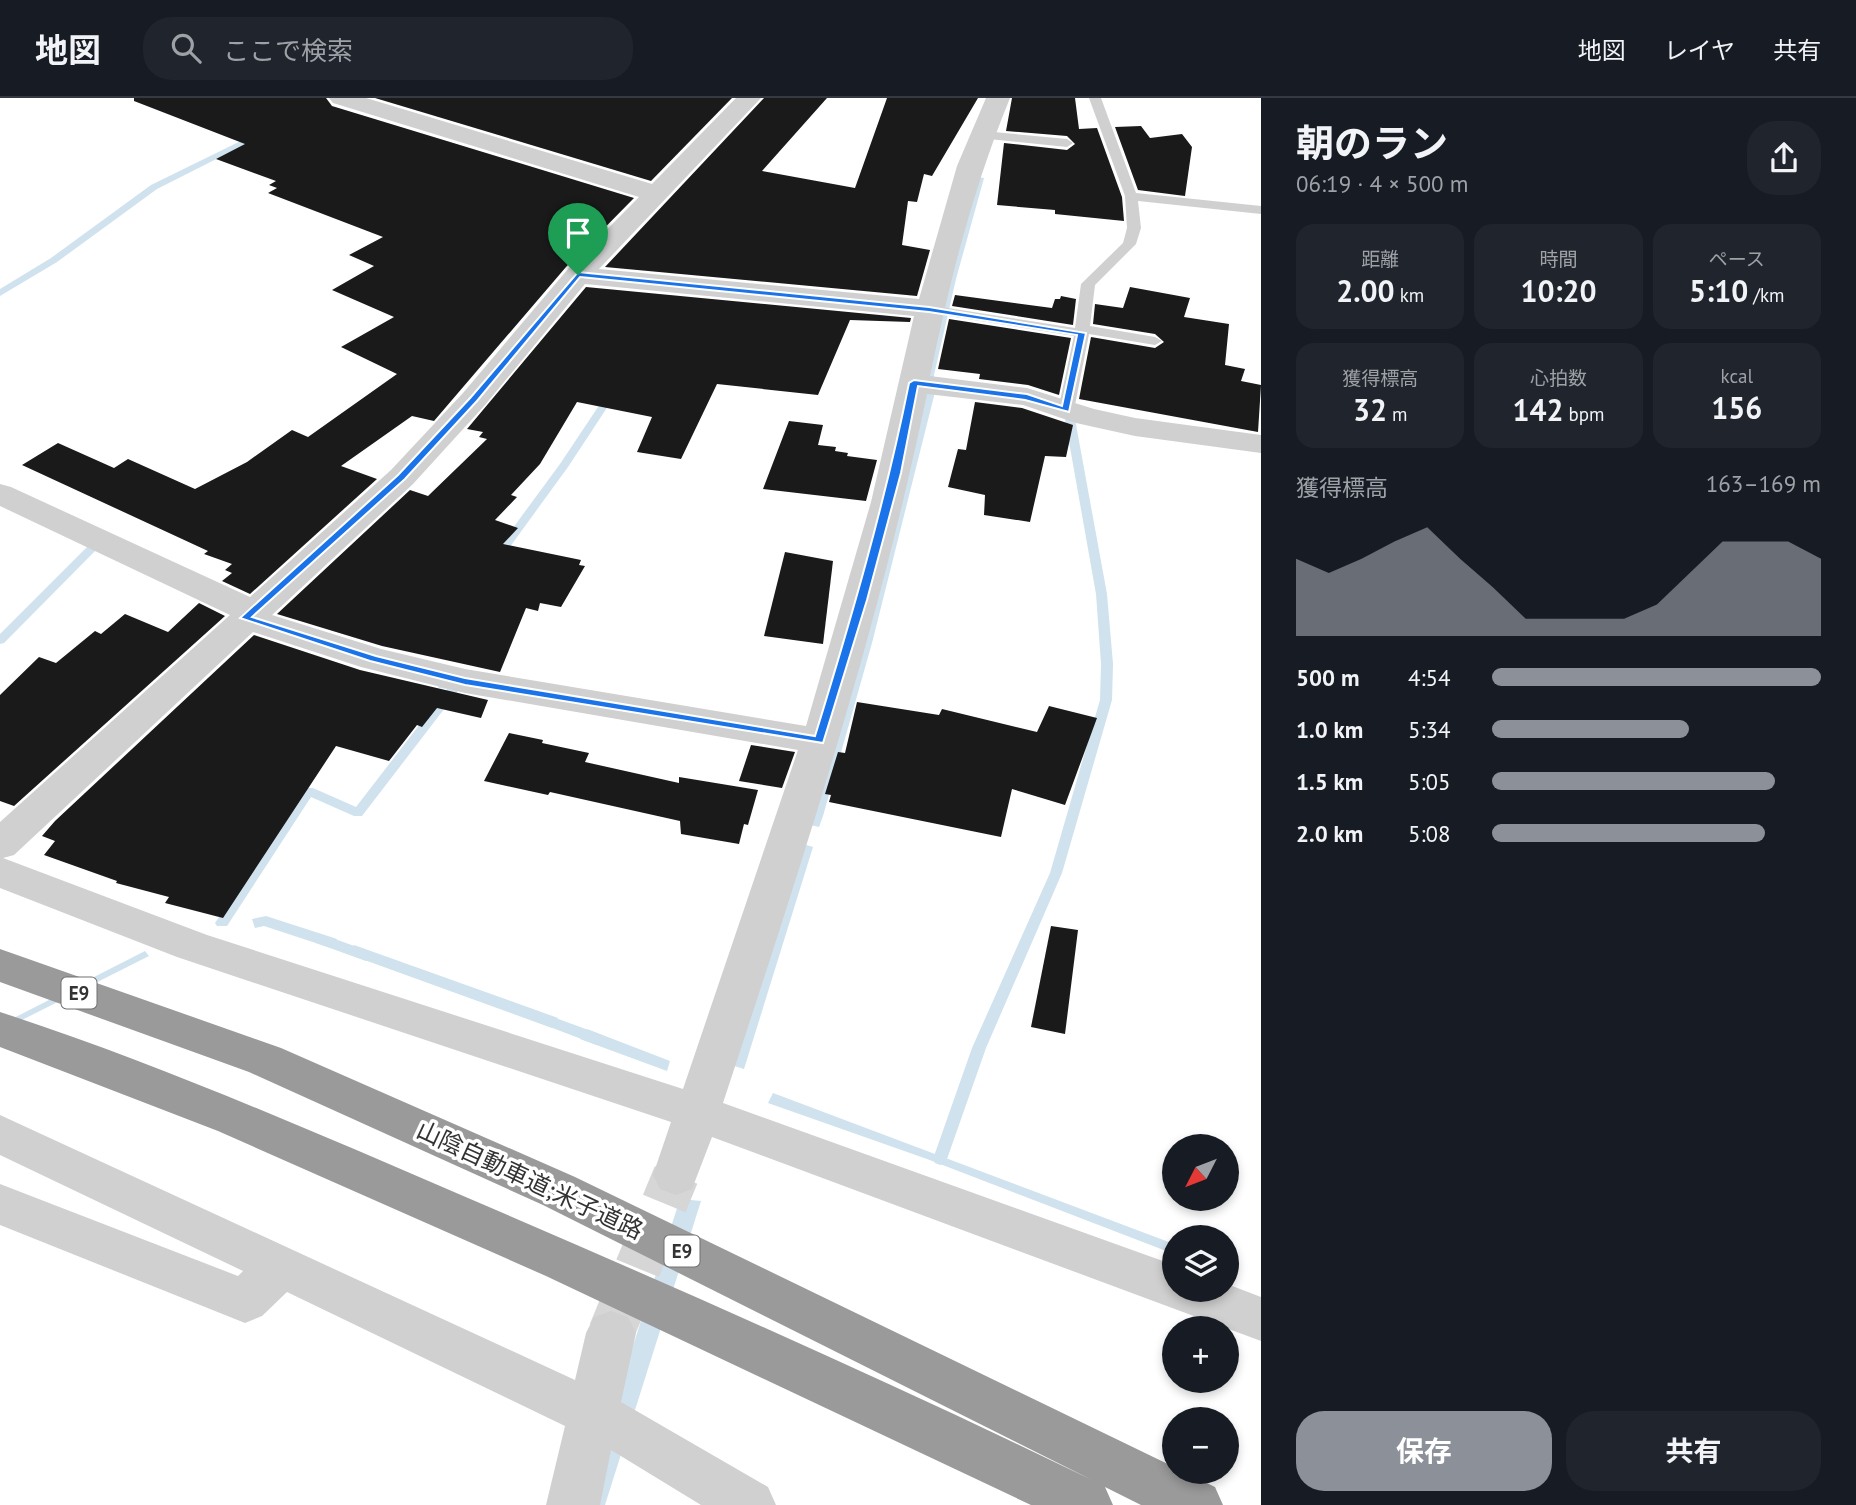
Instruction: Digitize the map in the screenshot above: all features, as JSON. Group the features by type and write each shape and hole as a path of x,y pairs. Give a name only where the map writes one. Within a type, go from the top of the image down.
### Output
{"highway":[{"name":"山陰自動車道;米子道路","path":"0,965 265,1060 559,1191 1196,1505"},
{"path":"0,1029 234,1118 563,1261 979,1452 1086,1505"}],"street":[{"path":"341,98 658,194"},
{"path":"0,845 402,477 474,399 578,275 749,98"},
{"path":"676,1175 819,741 862,600 896,473 927,384 970,165 993,136 999,98"},
{"path":"578,275 941,311"},
{"path":"927,384 1027,397 1135,427 1261,444"},
{"path":"0,494 249,615 374,659 465,681 819,741"},
{"path":"0,872 191,946 697,1112 1162,1283"},
{"path":"0,1134 611,1423 749,1505"},
{"path":"0,1203 245,1301 280,1268"},
{"path":"1215,1302 1261,1319"},
{"path":"573,1505 611,1423 611,1333"}],"lane":[{"path":"1066,410 1088,285 1129,244 1134,234 1130,196 1095,98"},
{"path":"993,136 1067,143"},
{"path":"1130,196 1261,210"},
{"path":"941,311 1155,341"}],"water":[{"path":"978,177 984,178 956,279 934,375 934,396 872,643 819,827 806,824 929,367"},
{"path":"800,843 813,847 744,1069 728,1064"},
{"path":"266,916 337,939 331,948 264,926 255,928 252,919"},
{"path":"354,945 558,1018 552,1028 348,954"},
{"path":"145,951 149,956 0,1031 0,1025"},
{"path":"587,1029 670,1061 667,1071 580,1039"},
{"path":"773,1093 1162,1239 1162,1249 927,1159 768,1103"},
{"path":"680,1199 701,1201 605,1505 586,1505 601,1446"}],"building":[{"path":"134,98 326,98 332,106 634,198 566,267 434,421 412,416 341,466 377,479 250,594 222,581 232,573 225,570 232,564 204,554 208,551 22,465 58,443 114,468 128,459 195,489 247,462 292,430 308,437 397,374 341,347 394,317 332,290 374,266 349,255 383,237 268,193 277,188 269,185 276,181 216,159 245,144 134,101"},
{"path":"375,98 732,98 651,181"},
{"path":"764,98 827,98 762,171 855,188 887,98 978,98 932,176 924,174 917,202 908,201 902,245 930,250 917,296 605,267"},
{"path":"1012,98 1075,98 1079,129 1097,128 1122,197 1124,221 1055,214 1055,210 997,205 1004,143 1067,150 1075,144 1067,136 1006,131"},
{"path":"1141,126 1150,138 1182,134 1192,147 1185,196 1138,190 1115,127"},
{"path":"586,287 911,318 910,322 850,320 818,395 717,384 681,459 637,452 652,417 577,402 540,464 511,495 517,497 495,520 518,528 503,544 581,560 579,565 585,566 561,607 540,603 538,611 526,608 500,672 382,646 277,614 410,490 428,496 487,439 479,437 483,432 467,429"},
{"path":"1130,287 1190,298 1184,317 1229,324 1225,365 1245,369 1241,381 1261,385 1258,432 1079,399 1091,337 1155,348 1164,342 1155,334 1093,324 1095,304 1123,308"},
{"path":"955,295 1052,308 1055,299 1060,299 1061,296 1076,299 1073,325 952,306"},
{"path":"949,319 1071,338 1059,395 1028,385 979,379 980,374 938,369"},
{"path":"975,402 1022,408 1073,425 1066,457 1045,456 1030,522 984,515 985,495 948,487 958,449 966,450"},
{"path":"789,421 823,425 818,445 836,447 835,451 848,453 847,456 877,460 866,501 763,489"},
{"path":"785,552 833,561 823,644 764,636"},
{"path":"199,603 225,616 14,806 0,801 0,695 39,657 56,663 95,631 101,634 125,614 168,632"},
{"path":"254,635 360,670 488,700 481,718 437,708 422,727 417,725 389,761 336,746 223,918 165,903 169,897 116,883 117,881 44,855 55,841 42,836 55,821"},
{"path":"857,702 939,715 942,709 1037,732 1049,706 1097,718 1065,805 1012,789 1001,837 829,802 831,795 825,794 838,752 845,753"},
{"path":"509,733 589,753 585,762 679,783 679,777 758,790 748,825 744,824 739,844 681,834 680,821 550,792 548,795 484,781"},
{"path":"751,745 795,752 782,788 739,781"},
{"path":"1051,926 1078,930 1065,1034 1031,1027"}],"waterway":[{"path":"0,293 54,260 154,187 258,136"},
{"path":"497,557 564,465 611,394"},
{"path":"940,1159 979,1048 1056,873 1106,700 1107,664 1102,594 1070,419"},
{"path":"0,640 95,545"},
{"path":"222,923 309,791 358,813 455,687 443,685"},
{"path":"321,939 366,956"},
{"path":"542,1018 597,1039"}],"tunnel":[{"path":"611,1333 676,1175"}],"route":[{"path":"578,275 929,309 1082,333 1079,358 1066,410 1027,397 914,383 896,473 862,600 819,741 465,681 374,659 245,618 402,477 474,399 578,275"}]}
